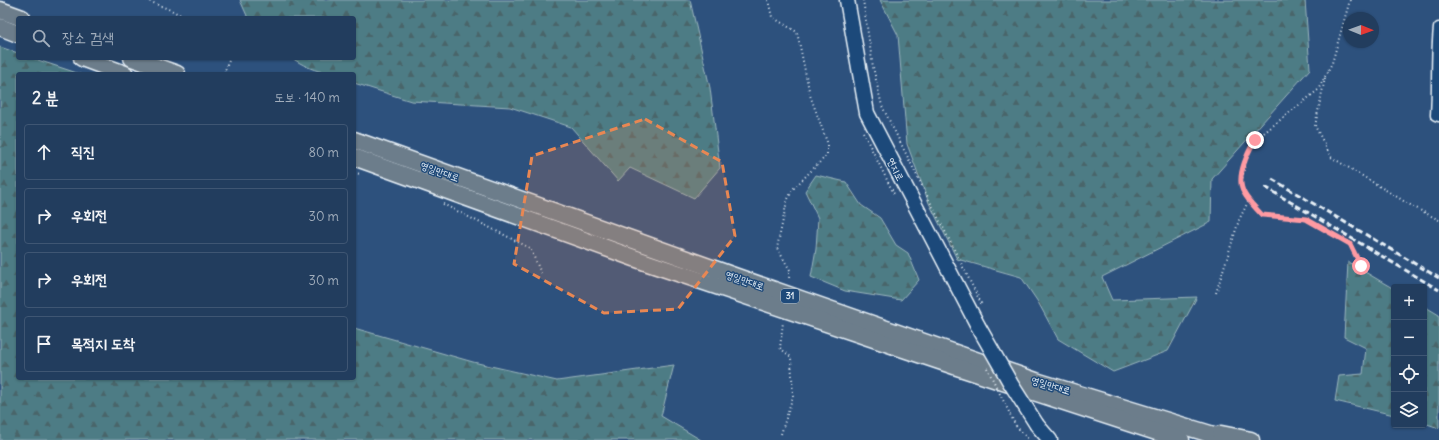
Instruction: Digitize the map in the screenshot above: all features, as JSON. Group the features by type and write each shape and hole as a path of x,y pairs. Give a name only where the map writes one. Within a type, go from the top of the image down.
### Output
{"highway":[{"path":"0,10 16,16"},
{"path":"0,27 16,33"},
{"path":"87,60 120,72"},
{"path":"138,60 171,72"},
{"name":"영일만대로","path":"356,141 738,277 1036,381 1230,440"},
{"name":"영일만대로","path":"356,158 648,263 957,368 1181,440"},
{"path":"1197,430 1251,440"}],"main road":[{"name":"연지로","path":"847,0 867,113 978,326 1036,425 1050,440"}],"street":[{"path":"1439,28 1436,54 1438,74 1436,115 1439,116"}],"path":[{"path":"146,0 182,16"},
{"path":"768,0 772,17 797,32 810,95 827,142 827,155 793,189 786,201 777,248 790,270 789,278"},
{"path":"863,0 873,67 882,106 982,306"},
{"path":"1350,0 1332,63 1318,90 1255,140 1247,154 1241,184 1244,194 1262,215 1306,219 1350,244 1361,266"},
{"path":"224,72 229,60"},
{"path":"1326,75 1315,126 1331,157 1412,206 1439,220"},
{"path":"356,173 362,174"},
{"path":"1216,292 1239,220 1249,200"},
{"path":"439,202 530,248 541,273"},
{"path":"781,434 793,396 791,357 780,348 784,319"},
{"path":"985,364 1016,426 1029,440"}],"highlighted area":[{"path":"645,119 722,162 735,236 678,309 604,313 514,264 532,156"}],"green space":[{"path":"240,0 690,0 710,88 720,168 694,198 630,168 618,181 571,127 510,107 411,101 356,84 356,72 322,72 307,67 295,60 356,60 356,16 247,16"},
{"path":"880,0 1305,0 1310,69 1212,179 1211,222 1102,277 1112,300 1197,297 1168,351 1113,372 1058,339 1038,302 1021,277 957,259 929,203 907,144 898,35"},
{"path":"0,47 16,52 16,60 38,60 74,72 16,72 16,380 356,380 356,329 473,362 557,381 674,365 661,416 701,440 0,440"},
{"path":"816,175 846,182 861,205 880,218 896,245 908,253 919,280 901,300 845,291 811,277 816,249 818,218 805,191"},
{"path":"1348,262 1391,287 1391,414 1335,401 1339,376 1363,374 1366,348 1344,337"},
{"path":"1427,308 1439,315 1439,428 1427,424"}],"railway":[{"path":"1272,179 1439,278"},
{"path":"1265,187 1439,290"}],"route":[{"path":"1255,140 1247,154 1241,184 1244,194 1262,215 1306,219 1350,244 1361,266"}]}
